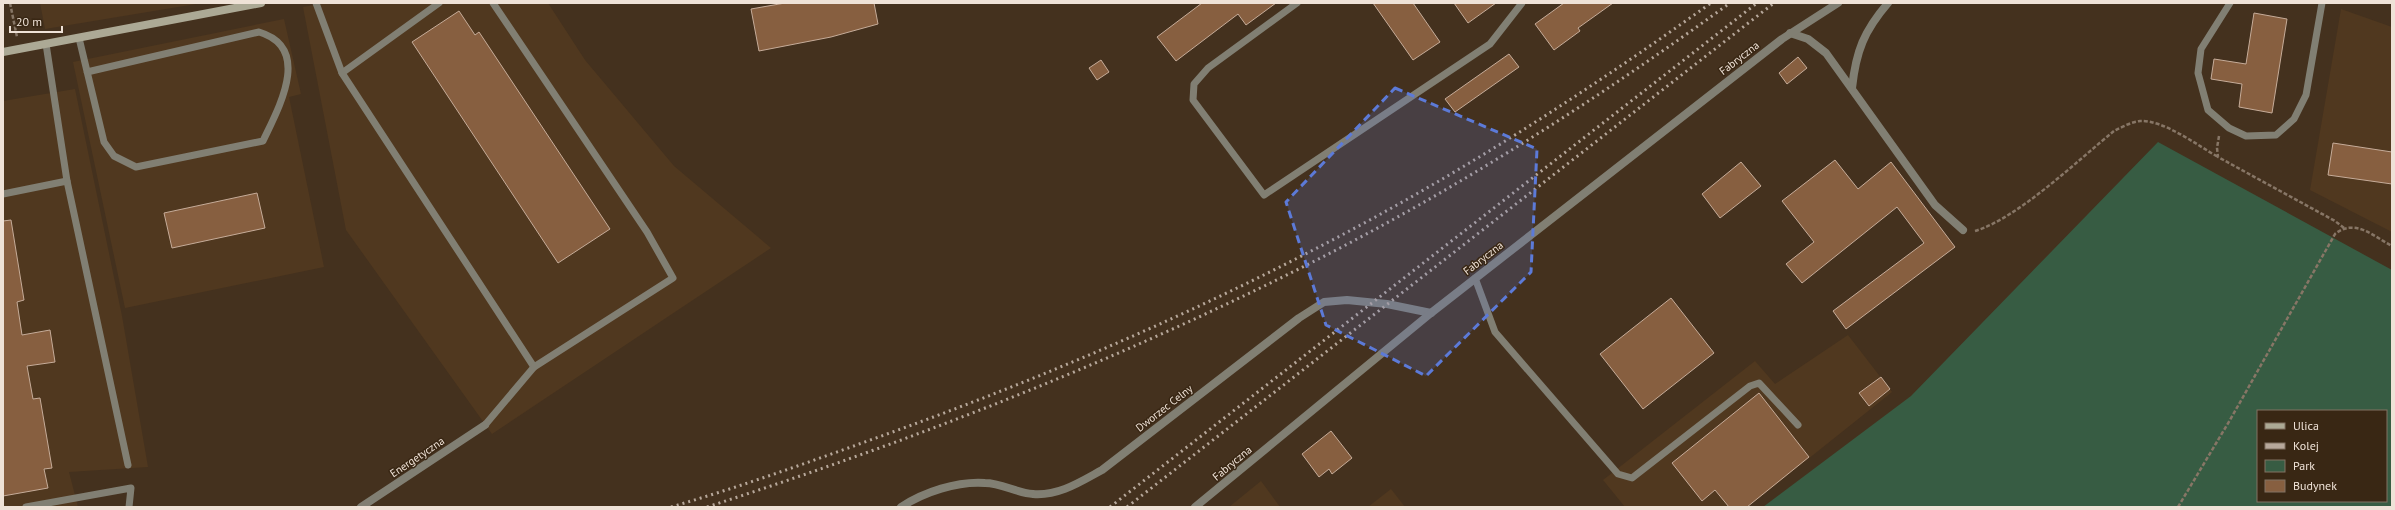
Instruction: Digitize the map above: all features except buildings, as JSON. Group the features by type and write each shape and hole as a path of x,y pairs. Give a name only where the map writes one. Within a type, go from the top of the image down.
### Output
{"street":[{"path":"3,52 258,3"},
{"name":"Fabryczna","path":"1195,507 1475,278 1790,33 1838,3"},
{"path":"1852,88 1855,62 1864,36 1888,3"},
{"path":"1790,33 1808,39 1826,53 1935,205 1963,230"},
{"name":"Dworzec Celny","path":"901,507 914,498 960,485 986,482 1034,494 1066,490 1102,470 1299,318 1324,302 1372,302 1431,313"},
{"name":"Energetyczna","path":"361,507 485,425"}],"lane":[{"path":"316,3 342,73 534,367"},
{"path":"342,73 439,3"},
{"path":"485,425 534,367 673,278 647,232 493,3"},
{"path":"1297,3 1208,68 1194,84 1193,100 1264,195 1490,44 1522,3"},
{"path":"2230,3 2201,49 2198,73 2208,110 2221,121 2246,136 2276,134 2294,120 2306,95 2322,3"},
{"path":"80,38 87,72 104,142 114,156 136,167 263,141 286,91 289,73 280,44 272,36 259,32 87,72"},
{"path":"46,44 67,181 128,464"},
{"path":"3,194 67,181"},
{"path":"1475,278 1495,332 1618,474 1632,478 1750,386 1759,383 1798,425"},
{"path":"26,507 131,488 129,507"}],"path":[{"path":"10,3 20,49"},
{"path":"1963,230 1974,231 2002,219 2114,131 2139,121 2161,125 2335,221 2344,228"},
{"path":"2218,157 2217,148 2221,121"},
{"path":"2178,507 2230,420 2328,246 2344,228 2353,226 2392,246"}],"highlighted area":[{"path":"1395,88 1537,149 1531,272 1426,376 1326,325 1286,202"}],"shaded area":[{"path":"40,3 202,3 45,29"},
{"path":"324,3 548,3 585,60 674,166 771,248 492,434 346,230 303,7"},
{"path":"2341,9 2392,27 2392,232 2310,190"},
{"path":"284,19 301,94 289,97 324,267 125,308 73,62"},
{"path":"75,89 122,316 148,467 69,472 78,507 3,507 3,101"},
{"path":"1848,335 1892,392 1748,507 1625,507 1603,480 1755,361 1775,384"},
{"path":"1261,481 1280,507 1229,507"},
{"path":"1391,489 1405,507 1368,507"}],"green space":[{"path":"2158,142 2392,270 2392,507 1763,507 1911,396"}],"railway":[{"path":"671,507 806,463 952,410 1082,358 1210,301 1335,238 1438,182 1557,108 1711,3"},
{"path":"707,507 869,452 1029,391 1108,358 1263,286 1391,221 1540,133 1636,69 1730,3"},
{"path":"1110,507 1757,3"},
{"path":"1127,507 1774,3"}]}
